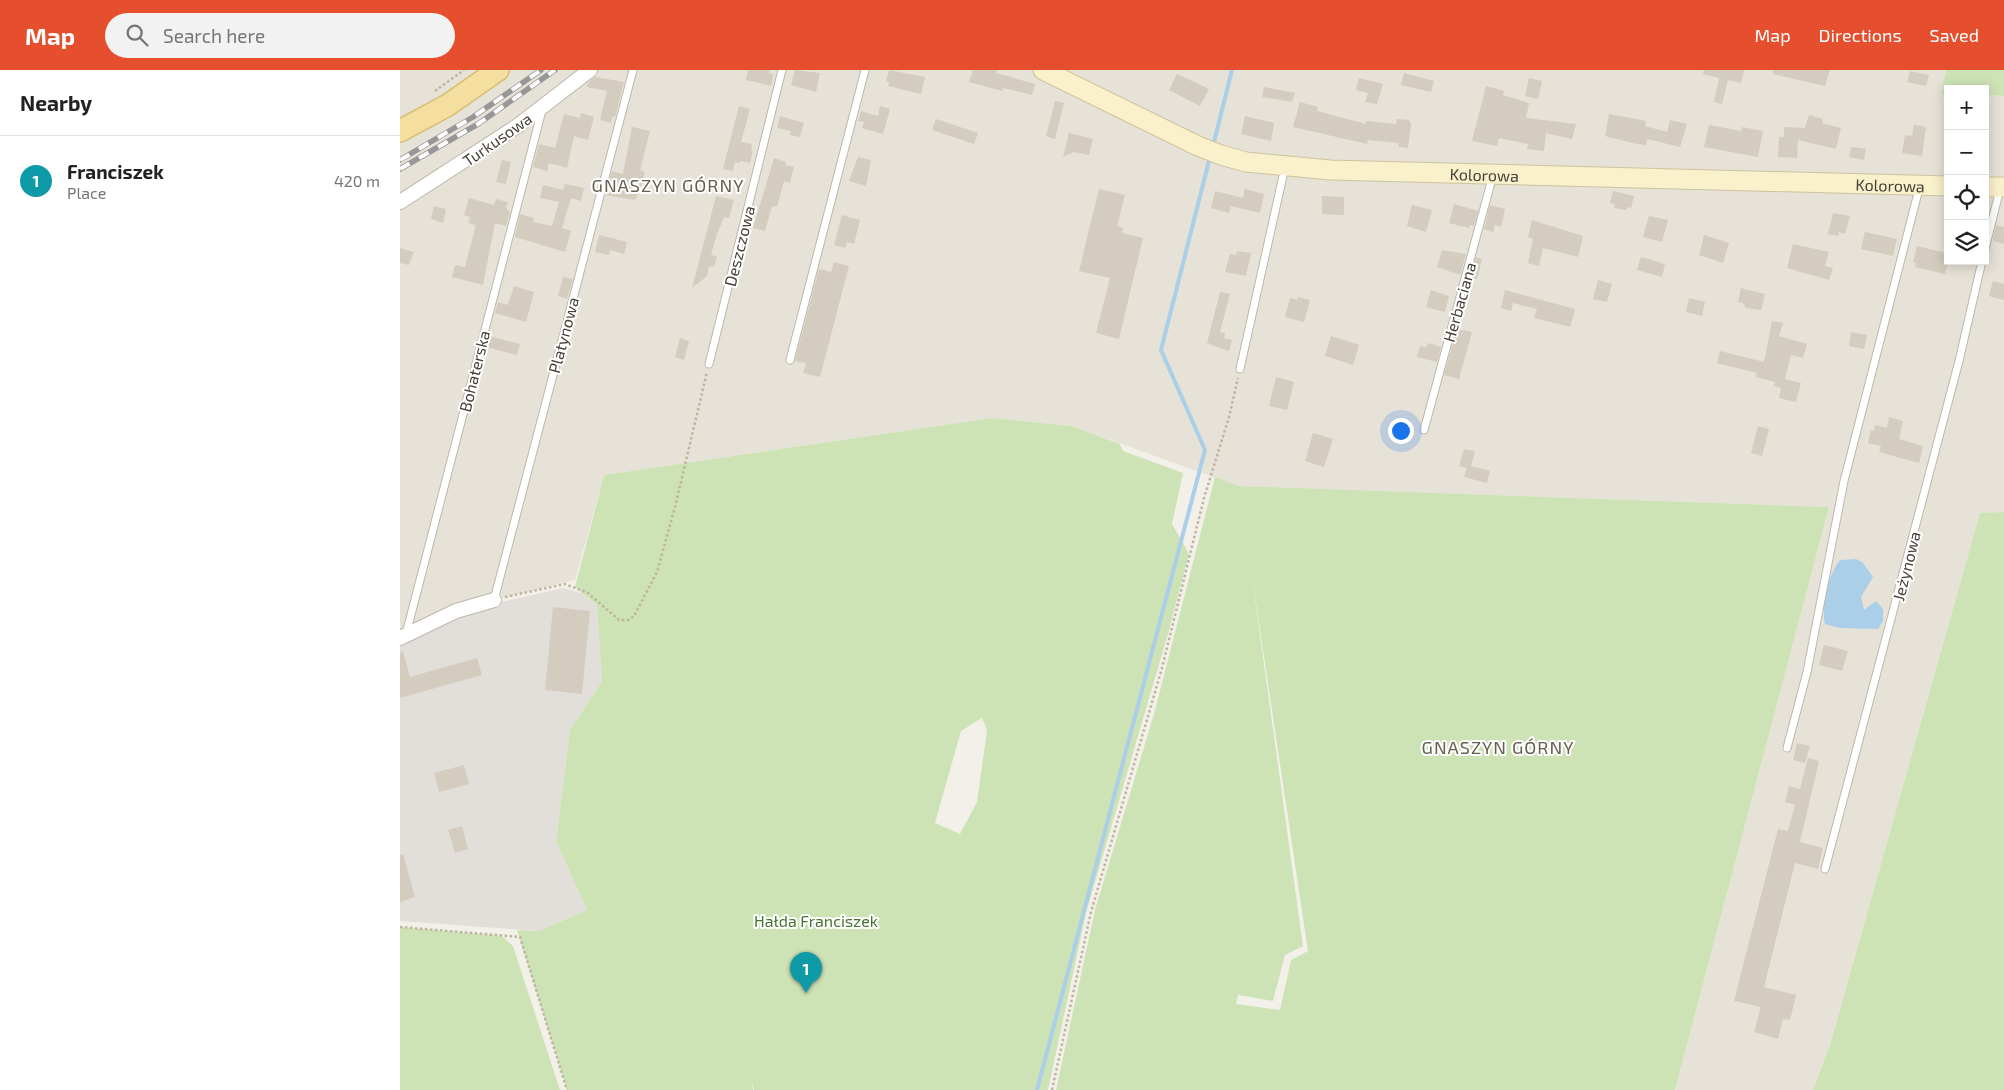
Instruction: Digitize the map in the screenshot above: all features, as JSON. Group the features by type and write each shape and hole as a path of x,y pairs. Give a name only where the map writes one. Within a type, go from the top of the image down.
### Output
{"main road":[{"path":"400,131 448,105 498,70"}],"street":[{"name":"Turkusowa","path":"400,202 443,176 542,107 590,70"},
{"name":"Kolorowa","path":"1043,70 1198,146 1246,162 1330,170 1944,186"},
{"path":"403,636 456,611 494,600"}],"lane":[{"name":"Platynowa","path":"494,600 633,70"},
{"name":"Deszczowa","path":"709,364 782,70"},
{"path":"790,360 865,70"},
{"name":"Bohaterska","path":"403,636 542,107"},
{"path":"1240,369 1285,166"},
{"name":"Herbaciana","path":"1424,430 1494,174"},
{"path":"1787,748 1808,672 1844,480 1920,185"},
{"path":"1989,228 1997,187"},
{"name":"Jeżynowa","path":"1825,869 1960,361 1981,265"}],"path":[{"path":"494,600 565,584 588,592 619,620 629,620 634,616 657,572 675,507 709,364"},
{"path":"1052,1090 1091,912 1162,668 1204,498 1229,417 1240,369"},
{"path":"400,927 520,937 567,1090"}],"shaded area":[{"path":"400,70 1946,70 1941,94 1944,94 1944,265 1989,265 1989,95 2004,96 2004,512 1980,513 1830,1045 1813,1090 1675,1090 1829,507 1238,486 1072,426 992,418 604,475 575,580 494,600 400,639"},
{"path":"563,588 582,593 597,605 602,681 570,730 556,841 587,910 539,931 400,921 400,639 466,610"}],"green space":[{"path":"1946,70 2004,70 2004,96 1989,95 1989,85 1944,85 1944,94 1941,94"},
{"name":"Hałda Franciszek","path":"992,418 1072,426 1120,444 1123,451 1183,473 1172,524 1189,554 1168,634 1086,913 1048,1090 754,1090 752,1081 753,1090 567,1090 517,930 539,931 587,910 556,841 570,730 602,681 597,605 575,587 604,475","holes":["982,718 987,730 977,802 960,834 935,823 961,731"]},
{"path":"1215,477 1239,486 1829,507 1675,1090 1056,1090 1095,910 1154,714","holes":["1251,570 1308,951 1291,960 1280,1010 1236,1004 1238,995 1273,1001 1285,955 1303,946"]},
{"path":"2004,512 2004,1090 1813,1090 1830,1045 1980,513"},
{"path":"400,927 502,936 513,946 560,1090 400,1090"}],"water":[{"path":"1856,559 1862,562 1873,577 1861,597 1864,610 1876,601 1883,609 1883,621 1878,629 1840,628 1825,624 1826,591 1832,574 1840,560"}],"building":[{"path":"748,70 770,70 769,73 773,74 771,86 746,80"},
{"path":"795,70 820,73 816,92 791,85"},
{"path":"889,70 925,77 921,94 888,86 889,82 886,81"},
{"path":"973,70 997,70 996,73 1035,84 1032,95 1003,88 1002,91 969,82"},
{"path":"1704,70 1744,70 1741,83 1728,80 1722,104 1714,102 1719,78 1703,74"},
{"path":"1773,70 1830,70 1825,86 1773,74"},
{"path":"1910,71 1929,75 1926,86 1907,82"},
{"path":"1404,73 1434,81 1431,92 1401,85"},
{"path":"1177,74 1209,89 1200,106 1169,90"},
{"path":"595,77 624,82 615,117 613,116 611,123 600,120 607,91 587,87 588,83"},
{"path":"1359,78 1383,84 1377,104 1365,102 1368,93 1356,90"},
{"path":"1529,78 1542,81 1538,99 1525,96"},
{"path":"1486,86 1504,91 1503,95 1529,103 1526,118 1576,124 1572,139 1546,133 1544,151 1527,149 1528,144 1499,138 1497,146 1472,141"},
{"path":"1264,87 1295,93 1292,102 1262,97"},
{"path":"1055,101 1064,103 1055,139 1046,136"},
{"path":"1300,102 1318,107 1317,111 1366,124 1366,121 1396,124 1397,119 1409,120 1411,124 1408,148 1399,147 1398,143 1368,140 1367,144 1293,127"},
{"path":"739,106 750,109 741,142 752,144 751,151 753,151 750,163 735,162 733,171 723,169"},
{"path":"880,106 890,109 883,134 862,128 864,122 858,121 861,111 878,116"},
{"path":"581,113 594,117 588,140 574,136 567,168 549,163 547,171 533,167 539,144 555,148 564,114 580,118"},
{"path":"1609,114 1646,121 1645,126 1667,132 1670,120 1687,124 1680,147 1647,139 1646,145 1637,144 1605,136"},
{"path":"1809,115 1823,119 1822,123 1841,128 1836,149 1798,140 1797,158 1778,157 1779,137 1784,137 1784,127 1805,128"},
{"path":"780,116 804,123 800,137 790,135 791,131 777,128"},
{"path":"1245,116 1274,123 1271,141 1241,134"},
{"path":"936,119 978,133 974,144 932,130"},
{"path":"1709,125 1741,131 1742,127 1763,131 1758,157 1704,147"},
{"path":"1914,125 1926,127 1922,156 1902,153 1905,135 1912,136"},
{"path":"632,127 650,131 640,170 645,172 635,200 606,195 612,171 623,174"},
{"path":"1069,133 1093,139 1089,155 1074,152 1063,157"},
{"path":"1851,147 1866,149 1864,160 1849,157"},
{"path":"858,157 871,160 866,186 849,181"},
{"path":"774,158 786,162 785,165 794,167 790,183 784,181 777,207 772,206 765,231 753,228"},
{"path":"502,160 511,162 506,184 496,182"},
{"path":"565,184 584,188 581,201 571,198 562,228 571,231 565,252 515,237 520,214 534,218 533,222 552,226 559,202 540,198 543,185 563,190"},
{"path":"1099,189 1125,195 1117,226 1123,228 1122,233 1143,238 1119,339 1096,333 1110,278 1079,271"},
{"path":"1245,189 1264,194 1260,213 1231,206 1229,213 1211,208 1215,191 1243,198"},
{"path":"1613,191 1634,196 1631,208 1627,207 1626,210 1614,208 1615,204 1610,203"},
{"path":"716,196 734,200 729,218 724,217 717,234 711,255 717,256 714,267 709,266 707,276 692,288"},
{"path":"1322,196 1344,197 1344,215 1322,214"},
{"path":"469,198 494,205 496,199 508,202 506,208 510,212 506,226 495,223 483,285 452,277 455,265 465,267 476,225 468,223 470,217 464,215"},
{"path":"1454,204 1478,211 1474,226 1470,225 1469,228 1449,223"},
{"path":"1412,205 1432,210 1426,232 1407,226"},
{"path":"1490,205 1505,209 1501,227 1495,225 1493,232 1484,229"},
{"path":"434,206 446,209 443,223 431,219"},
{"path":"1833,213 1850,216 1845,234 1839,232 1838,236 1828,234"},
{"path":"842,215 860,220 854,244 847,242 845,248 834,245"},
{"path":"1649,216 1668,220 1662,242 1643,237"},
{"path":"1532,220 1583,236 1578,257 1543,248 1539,266 1528,263 1533,239 1528,237"},
{"path":"1996,225 2004,227 2004,244 1993,241"},
{"path":"1865,232 1897,239 1893,256 1861,249"},
{"path":"599,235 627,242 624,254 610,250 609,255 595,252"},
{"path":"1704,235 1729,243 1723,263 1699,255"},
{"path":"1793,244 1829,252 1825,266 1833,268 1829,280 1787,268"},
{"path":"1917,246 1944,253 1944,265 1947,265 1945,274 1915,267 1916,263 1913,262"},
{"path":"400,248 414,252 409,265 400,263"},
{"path":"1442,250 1466,254 1460,275 1437,267"},
{"path":"1237,251 1251,253 1246,276 1225,272 1230,254 1236,255"},
{"path":"1476,257 1482,259 1477,279 1471,277"},
{"path":"1641,257 1665,264 1662,277 1637,270"},
{"path":"834,262 849,266 820,377 803,373 806,363 795,361 819,269 831,272"},
{"path":"563,277 573,279 567,299 558,296"},
{"path":"1598,280 1612,284 1607,302 1593,299"},
{"path":"1993,281 2004,284 2004,300 1989,296"},
{"path":"514,286 534,292 526,322 495,313 498,302 508,305"},
{"path":"1741,288 1765,294 1761,310 1746,308 1743,303 1738,302"},
{"path":"1431,290 1449,296 1445,312 1426,307"},
{"path":"1505,290 1575,309 1570,327 1534,318 1537,309 1513,303 1511,311 1501,308"},
{"path":"1220,292 1230,294 1220,332 1225,333 1224,338 1232,340 1229,351 1207,343"},
{"path":"1298,297 1310,300 1304,322 1285,317 1290,298 1297,300"},
{"path":"1689,298 1705,302 1702,316 1686,312"},
{"path":"1772,321 1783,323 1779,336 1807,344 1803,358 1791,355 1785,379 1801,383 1796,402 1779,398 1781,388 1774,386 1775,382 1756,377 1757,373 1717,363 1720,351 1764,362"},
{"path":"1457,329 1472,332 1459,379 1444,375"},
{"path":"1851,332 1867,335 1864,349 1849,346"},
{"path":"489,336 520,344 517,355 486,347"},
{"path":"1331,336 1359,345 1353,365 1325,356"},
{"path":"680,338 689,341 684,360 675,357"},
{"path":"1428,343 1441,347 1437,362 1417,357 1420,346 1427,347"},
{"path":"1276,377 1294,382 1287,410 1269,406"},
{"path":"1889,417 1903,421 1899,439 1923,446 1919,463 1879,452 1881,446 1868,443 1871,430 1874,431 1875,425 1887,428"},
{"path":"1758,426 1769,429 1762,456 1751,453"},
{"path":"1313,433 1333,439 1324,467 1305,461"},
{"path":"1464,449 1475,451 1471,466 1490,471 1487,483 1464,477 1467,468 1459,466"},
{"path":"553,607 590,611 582,694 545,690"},
{"path":"1824,645 1848,651 1842,671 1819,665"},
{"path":"403,651 410,677 477,658 482,675 400,698 400,652"},
{"path":"1797,743 1810,746 1805,763 1793,760"},
{"path":"1808,758 1819,761 1800,842 1823,848 1818,869 1795,863 1764,987 1796,995 1790,1020 1783,1019 1778,1039 1754,1032 1761,1007 1734,1001 1778,829 1788,831 1795,805 1785,802 1789,786 1800,789"},
{"path":"464,765 469,784 439,792 434,773"},
{"path":"462,826 468,849 455,853 448,830"},
{"path":"403,854 415,897 400,902 400,855"}],"waterway":[{"path":"1213,146 1232,70"},
{"path":"1037,1090 1205,450 1161,350 1210,157"}],"railway":[{"path":"400,160 473,117 541,70"},
{"path":"400,169 478,124 555,70"}],"place":[{"name":"Franciszek","path":"806,993"}],"district":[{"name":"GNASZYN GÓRNY","path":"668,185"},
{"name":"GNASZYN GÓRNY","path":"1498,747"}]}
